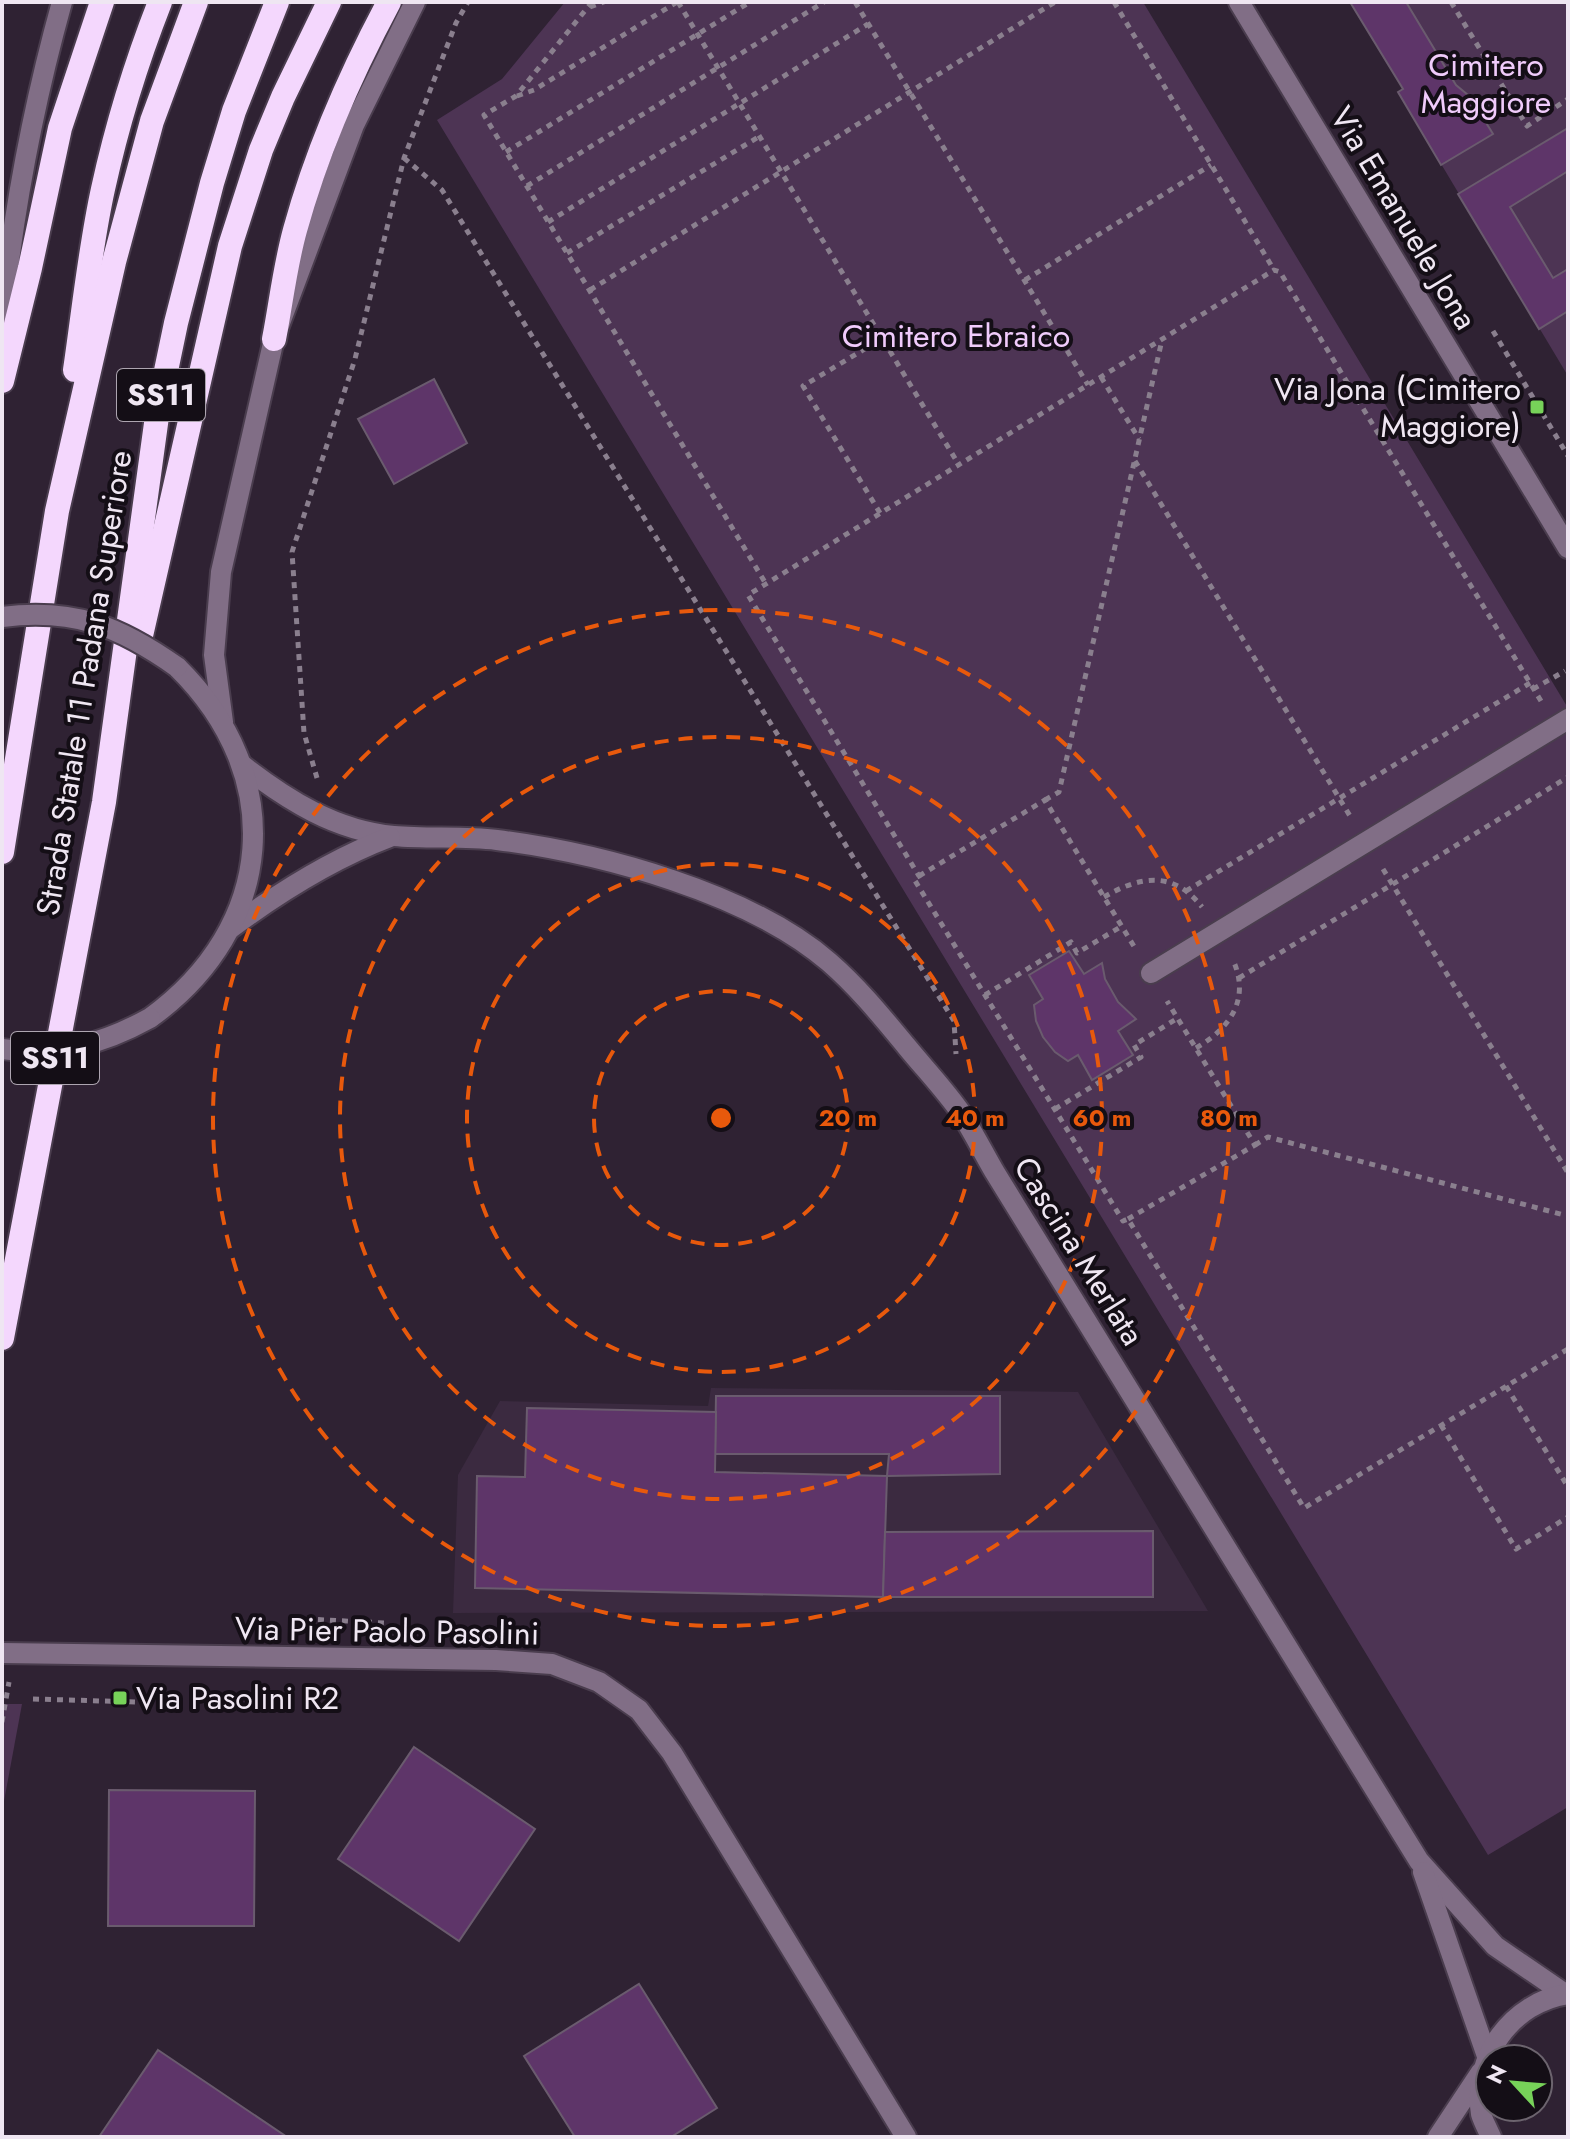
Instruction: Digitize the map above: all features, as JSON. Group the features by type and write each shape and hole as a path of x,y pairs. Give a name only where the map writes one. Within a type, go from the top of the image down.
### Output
{"highway":[{"path":"2,381 60,128 102,2"},
{"path":"57,511 88,270 102,190 120,119 160,2"},
{"name":"Strada Statale 11 Padana Superiore","path":"2,852 57,511 114,262 152,121 196,2"},
{"name":"Strada Statale 11 Padana Superiore","path":"2,1338 104,802 158,409 192,253 234,111 277,2"},
{"path":"104,802 230,246 261,150 329,2"},
{"path":"274,339 294,233 309,182 349,81 389,2"}],"street":[{"path":"2,320 7,268 27,150 62,2"},
{"path":"223,722 214,655 219,585 274,339 354,125 415,2"},
{"name":"Via Emanuele Jona","path":"1239,2 1568,548"},
{"path":"2,617 58,615 86,620 141,641 177,667 198,687 223,722 242,765 252,806 253,845 246,888 231,928 199,977 176,1000 150,1018 111,1038 87,1045 42,1052 2,1049"},
{"path":"1151,973 1562,723"},
{"path":"242,765 281,795 339,823 393,836"},
{"path":"231,928 277,893 359,849 393,836"},
{"name":"Cascina Merlata","path":"393,836 495,840 620,863 740,907 828,961 865,997 961,1113 1419,1861 1495,1946 1566,1994"},
{"name":"Via Pier Paolo Pasolini","path":"2,1653 496,1660 552,1664 599,1682 639,1710 672,1753 906,2137"},
{"name":"Cascina Merlata","path":"1419,1861 1477,2043"},
{"path":"1495,2043 1499,2034 1531,2005 1566,1994"},
{"path":"1438,2137 1474,2081"}],"path":[{"path":"339,823 314,771 304,733 292,552 355,359 404,158 456,23 468,2"},
{"path":"516,96 591,4 604,2"},
{"path":"766,584 484,115 516,96 534,90 678,2 959,465"},
{"path":"506,152 750,2"},
{"path":"527,186 824,2"},
{"path":"855,2 1088,385"},
{"path":"590,290 1055,2"},
{"path":"1114,2 1274,270 1280,272 1533,689 1562,723"},
{"path":"1451,2 1527,126 1568,99"},
{"path":"548,222 868,24"},
{"path":"567,253 760,136"},
{"path":"404,158 442,190 954,1021 961,1113"},
{"path":"1024,280 1211,165"},
{"path":"1274,270 748,595 919,876 914,879 1123,1221 1128,1219 1304,1508 1568,1349"},
{"path":"1493,331 1568,456"},
{"path":"880,513 803,386 883,338"},
{"path":"1045,800 1059,792 1163,339"},
{"path":"1101,377 1139,440"},
{"path":"1533,689 1565,671"},
{"path":"1186,891 1530,683"},
{"path":"1239,978 1568,777"},
{"path":"985,995 1071,942 1077,953 1122,926"},
{"path":"1055,1109 1141,1057 1134,1045 1178,1018"},
{"path":"1255,1145 1268,1137 1568,1216"},
{"path":"1506,1386 1568,1487"},
{"path":"1441,1425 1516,1549 1568,1517"},
{"path":"306,1619 395,1624"},
{"path":"33,1699 138,1702"}],"shaded area":[{"path":"711,1388 1078,1392 1208,1611 453,1613 458,1475 500,1401 708,1406"}],"green space":[{"name":"Cimitero Ebraico","path":"565,2 1143,2 1568,708 1568,1807 1488,1855 437,120 502,79"},
{"name":"Cimitero Maggiore","path":"1351,2 1568,2 1568,376 1398,92 1403,89"},
{"path":"2,1704 22,1704 2,1812"}],"building":[{"path":"1350,2 1406,2 1456,85 1479,104 1480,113 1493,134 1441,165 1398,92 1403,89"},
{"path":"1568,128 1568,171 1510,207 1553,278 1568,269 1568,311 1539,329 1458,194"},
{"path":"434,379 467,443 394,484 358,419"},
{"path":"1069,951 1084,974 1102,963 1105,979 1118,1002 1136,1019 1118,1031 1133,1055 1092,1080 1078,1055 1068,1061 1055,1052 1036,1021 1034,1005 1043,999 1029,975"},
{"path":"716,1396 1000,1396 1000,1474 887,1476 889,1454 715,1454"},
{"path":"527,1408 716,1412 715,1472 887,1476 883,1597 475,1588 477,1476 525,1477"},
{"path":"1153,1531 1153,1597 883,1597 885,1532"},
{"path":"414,1747 535,1829 459,1941 338,1859"},
{"path":"109,1790 255,1791 254,1926 108,1926"},
{"path":"639,1984 717,2108 671,2137 575,2137 524,2056"},
{"path":"158,2050 287,2137 99,2137"}],"place":[{"name":"Via Jona (Cimitero Maggiore)","path":"1537,407"},
{"name":"Via Pasolini R2","path":"120,1698"}]}
